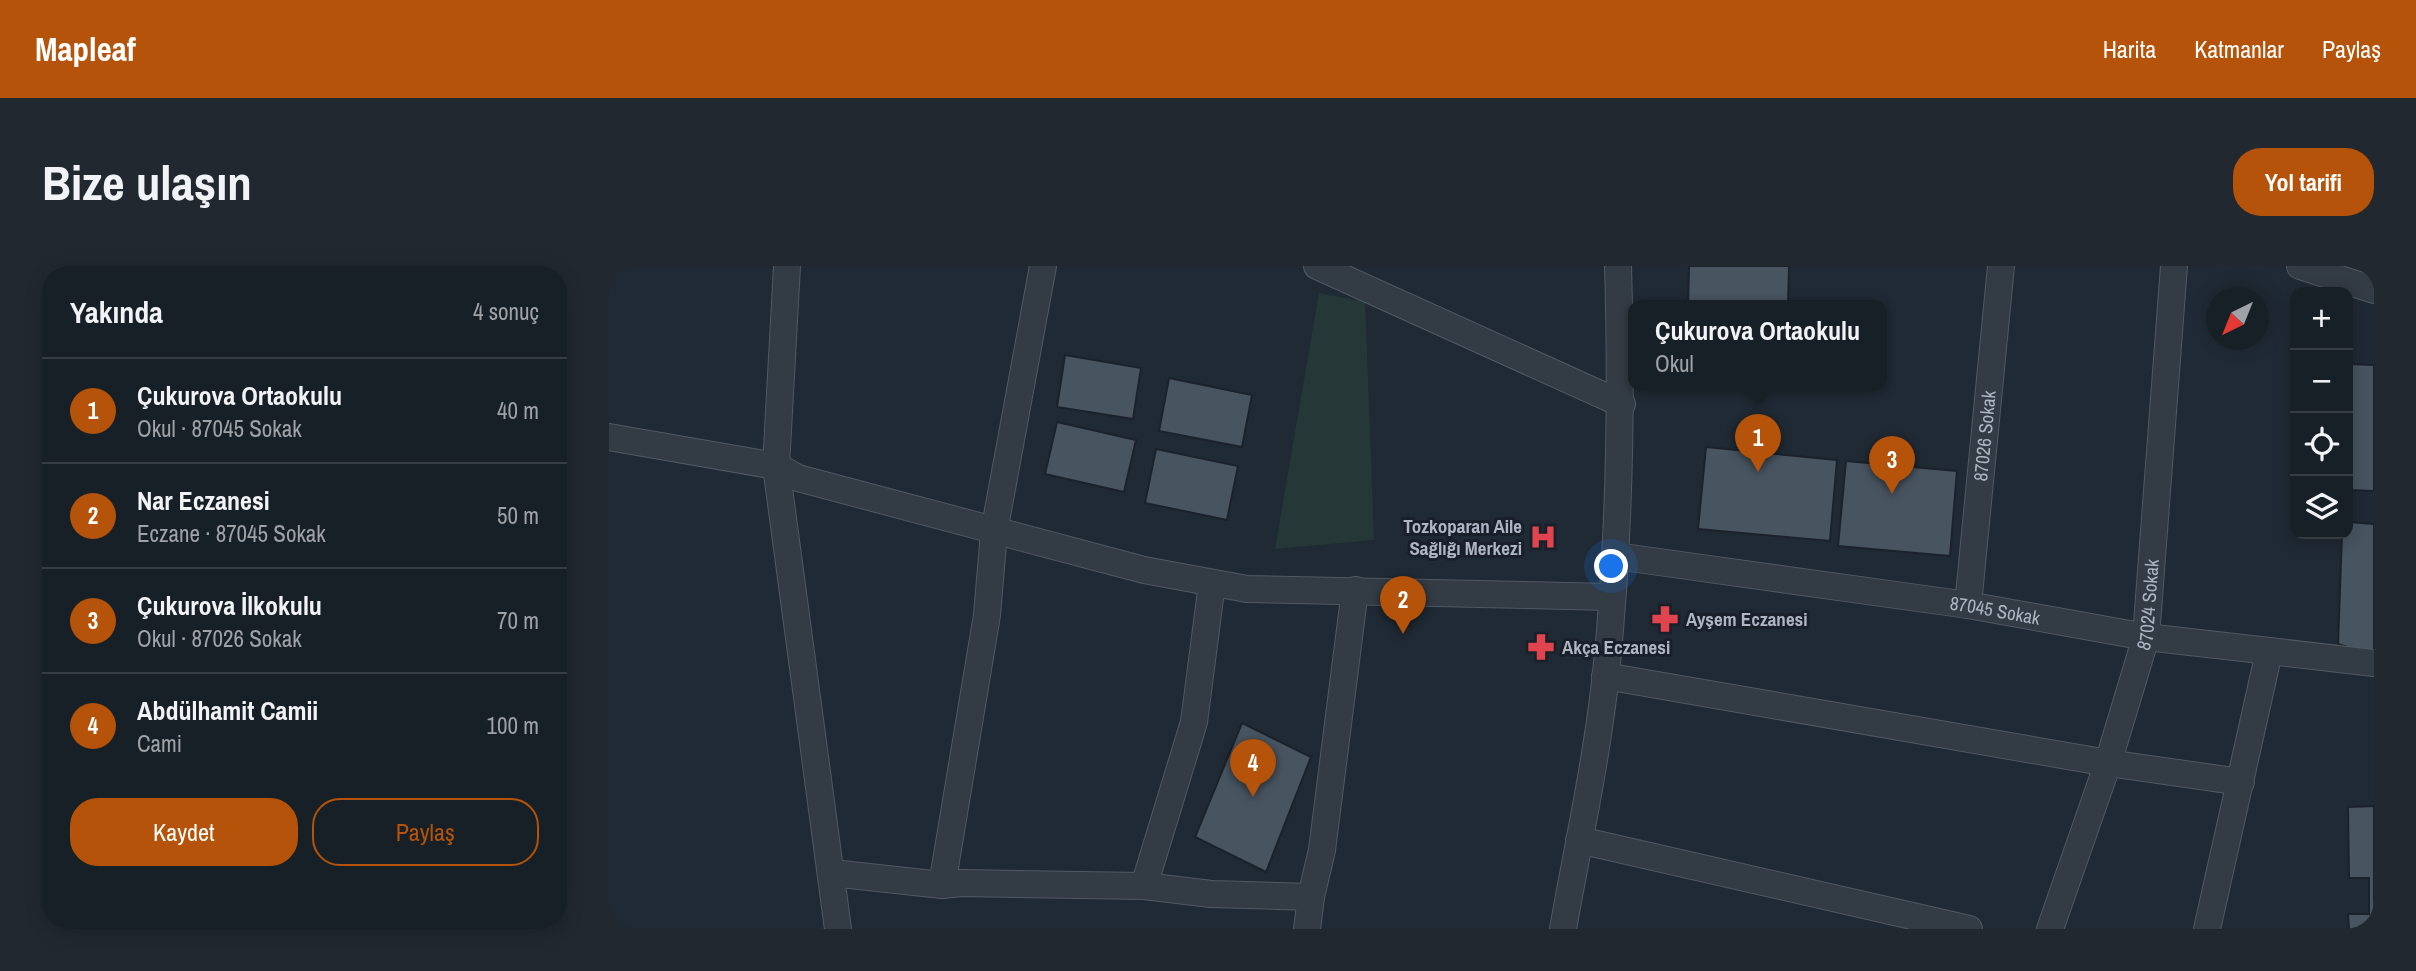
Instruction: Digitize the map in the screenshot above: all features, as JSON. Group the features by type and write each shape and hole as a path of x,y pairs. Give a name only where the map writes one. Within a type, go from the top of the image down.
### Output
{"street":[{"path":"787,266 776,466 838,929"},
{"path":"942,886 987,615 994,532 1043,266"},
{"path":"1317,266 1622,404"},
{"path":"1563,929 1605,676 1616,556 1622,404 1618,266"},
{"name":"87026 Sokak","path":"1968,605 2001,266"},
{"name":"87024 Sokak","path":"2050,929 2108,763 2146,637 2174,266"},
{"path":"2300,266 2374,290"},
{"path":"609,437 776,466 798,478 994,532 1144,570 1247,589 1612,597"},
{"name":"87045 Sokak","path":"1616,556 1968,605 2146,637 2374,663"},
{"path":"1144,886 1194,722 1213,583"},
{"path":"1307,929 1322,850 1355,590"},
{"path":"2207,929 2269,652"},
{"path":"1605,676 2108,763 2241,782"},
{"path":"1579,840 1969,929"},
{"path":"832,873 942,886 961,883 1144,886 1211,894 1311,897"}],"green space":[{"path":"1319,293 1365,302 1374,540 1275,549"}],"building":[{"path":"1689,266 1789,266 1788,300 1688,300"},
{"path":"1065,355 1141,368 1133,419 1057,407"},
{"path":"2353,364 2374,365 2374,491 2353,490"},
{"path":"1169,378 1252,395 1242,447 1159,431"},
{"path":"1057,422 1136,440 1124,492 1045,474"},
{"path":"1706,447 1837,460 1830,541 1698,529"},
{"path":"1156,449 1238,466 1227,520 1145,503"},
{"path":"1846,461 1957,471 1950,556 1838,546"},
{"path":"2353,522 2374,524 2374,651 2363,652 2338,644 2342,539 2353,539"},
{"path":"1242,723 1311,757 1266,872 1195,837"},
{"path":"2374,806 2374,929 2349,929 2348,914 2369,914 2369,878 2349,878 2348,807"}],"place":[{"name":"Çukurova Ortaokulu","path":"1758,472"},
{"name":"Çukurova İlkokulu","path":"1892,494"},
{"name":"Tozkoparan Aile Sağlığı Merkezi","path":"1543,537"},
{"name":"Ayşem Eczanesi","path":"1665,619"},
{"name":"Nar Eczanesi","path":"1403,634"},
{"name":"Akça Eczanesi","path":"1541,647"},
{"name":"Abdülhamit Camii","path":"1253,797"}]}
